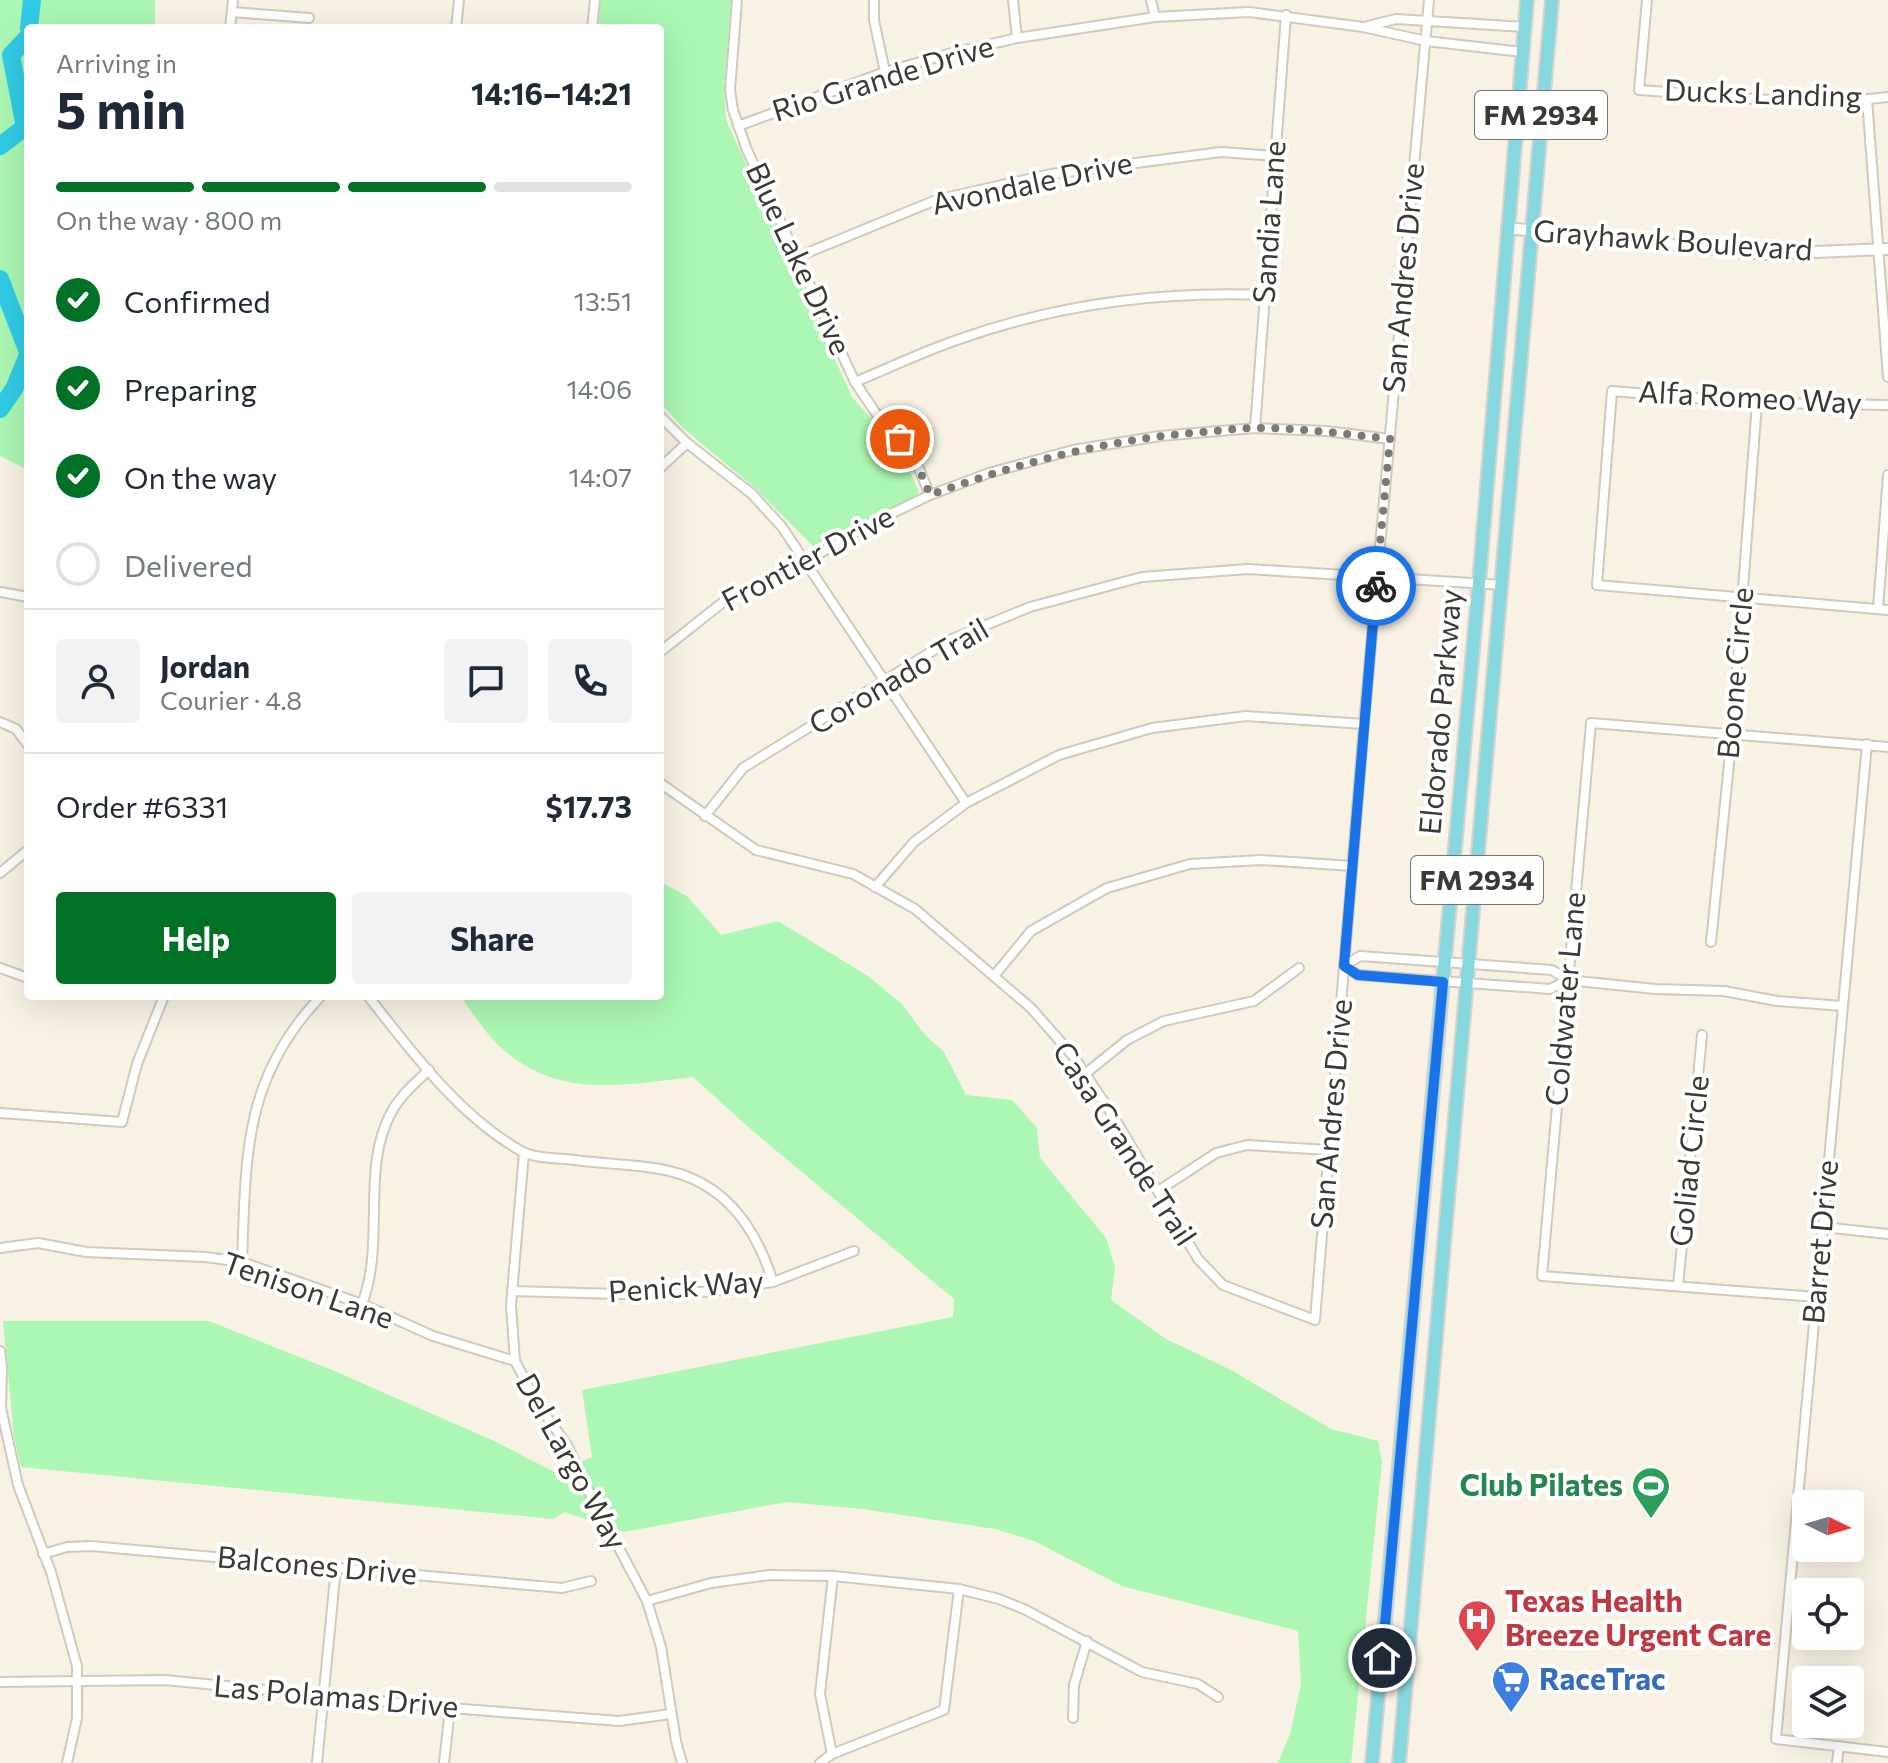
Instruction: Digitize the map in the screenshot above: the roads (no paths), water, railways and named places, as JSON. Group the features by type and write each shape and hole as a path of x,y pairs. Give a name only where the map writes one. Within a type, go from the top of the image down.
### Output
{"main road":[{"name":"Eldorado Parkway","path":"1372,1763 1479,583 1527,0"},
{"name":"Eldorado Parkway","path":"1399,1763 1552,0"},
{"path":"1393,1528 1419,1530"}],"street":[{"path":"230,24 233,0"},
{"path":"456,24 459,0"},
{"path":"592,24 595,0"},
{"name":"Blue Lake Drive","path":"737,0 730,90 738,126 855,382 875,412 914,457 930,495"},
{"path":"874,0 874,20 885,72"},
{"path":"1013,0 1017,38"},
{"path":"1151,0 1155,17"},
{"name":"San Andres Drive","path":"1315,1320 1364,724 1429,0"},
{"name":"Ducks Landing","path":"1647,0 1639,90 1795,100 1888,97"},
{"path":"232,12 309,18"},
{"name":"Rio Grande Drive","path":"738,126 885,72 1017,38 1155,17 1249,12 1286,15 1426,41 1522,52"},
{"name":"Sandia Lane","path":"1255,428 1286,15"},
{"name":"Rio Grande Drive","path":"1363,27 1396,19 1525,27"},
{"path":"1867,99 1883,249 1888,377"},
{"name":"Avondale Drive","path":"797,257 936,200 1051,174 1221,152 1275,156"},
{"name":"Grayhawk Boulevard","path":"1507,228 1764,254 1883,249"},
{"path":"855,382 958,339 1049,312 1131,298 1209,293 1265,295"},
{"name":"Alfa Romeo Way","path":"1742,596 1597,585 1612,391 1757,403 1888,405"},
{"name":"Boone Circle","path":"1711,942 1732,734 1757,403"},
{"path":"664,420 687,443 752,494 782,527 966,803"},
{"name":"Frontier Drive","path":"664,649 727,599 783,575 870,524 930,495 989,473 1073,450 1160,436 1255,428 1326,431 1390,439"},
{"path":"664,464 687,443"},
{"path":"1878,609 1888,475"},
{"name":"Coronado Trail","path":"705,816 743,768 952,639 1030,607 1142,577 1248,569 1503,585"},
{"path":"0,592 24,596"},
{"path":"1742,596 1888,610"},
{"path":"875,887 914,842 966,803 1059,755 1152,728 1246,716 1364,724"},
{"path":"0,722 16,729 24,740"},
{"name":"Coldwater Lane","path":"1678,1286 1542,1276 1591,723 1732,734"},
{"path":"1732,734 1888,747"},
{"name":"Barret Drive","path":"1839,1746 1776,1739 1867,744"},
{"name":"Casa Grande Trail","path":"664,786 756,850 853,874 915,909 1031,1008 1074,1057 1198,1259 1223,1285 1315,1320"},
{"path":"0,873 24,853"},
{"path":"994,976 1031,931 1107,888 1190,864 1261,860 1352,866"},
{"path":"1568,980 1550,989 1358,975 1344,966 1360,956 1552,970 1568,980 1655,989 1724,991 1777,1001 1843,1006"},
{"path":"0,968 24,977"},
{"path":"1085,1074 1127,1040 1164,1021 1254,1001 1299,968"},
{"path":"0,1113 122,1122 137,1064 162,1000"},
{"path":"242,1262 245,1171 256,1106 285,1039 318,1000"},
{"path":"371,1000 429,1070 475,1119 524,1153 662,1169 705,1182 738,1211 765,1258 773,1282"},
{"name":"Goliad Circle","path":"1678,1286 1702,1035"},
{"path":"362,1304 370,1282 380,1140 392,1110 429,1070"},
{"path":"1158,1191 1216,1153 1247,1145 1329,1150"},
{"name":"Del Largo Way","path":"524,1153 512,1291 515,1361 524,1383 567,1445 647,1601 661,1647 682,1763"},
{"path":"1823,1227 1888,1234"},
{"name":"Tenison Lane","path":"0,1248 38,1243 86,1252 206,1257 242,1262 362,1304 433,1336 515,1361"},
{"name":"Penick Way","path":"512,1291 655,1295 773,1282 854,1251"},
{"path":"1678,1286 1816,1297"},
{"path":"0,1351 0,1403 18,1485 77,1666 77,1718 67,1763"},
{"name":"Balcones Drive","path":"43,1554 67,1547 91,1546 562,1588 591,1581"},
{"path":"317,1763 336,1567"},
{"path":"647,1601 711,1583 769,1575 833,1576 959,1589 1012,1604 1142,1672 1198,1684 1218,1697"},
{"path":"832,1754 820,1694 833,1576"},
{"path":"820,1763 832,1754 944,1710 959,1589"},
{"path":"1073,1718 1074,1685 1087,1641"},
{"name":"Las Polamas Drive","path":"0,1682 165,1680 619,1721 671,1714"},
{"path":"444,1763 450,1708"},
{"path":"1837,1763 1839,1746 1888,1752"}],"waterway":[{"path":"29,24 32,0"},
{"path":"24,41 11,55 24,122"},
{"path":"0,146 24,128"},
{"path":"0,279 24,342"},
{"path":"0,409 14,389 24,365"}],"place":[{"name":"Club Pilates","path":"1651,1520"},
{"name":"Texas Health Breeze Urgent Care","path":"1477,1653"},
{"name":"RaceTrac","path":"1511,1714"}]}
